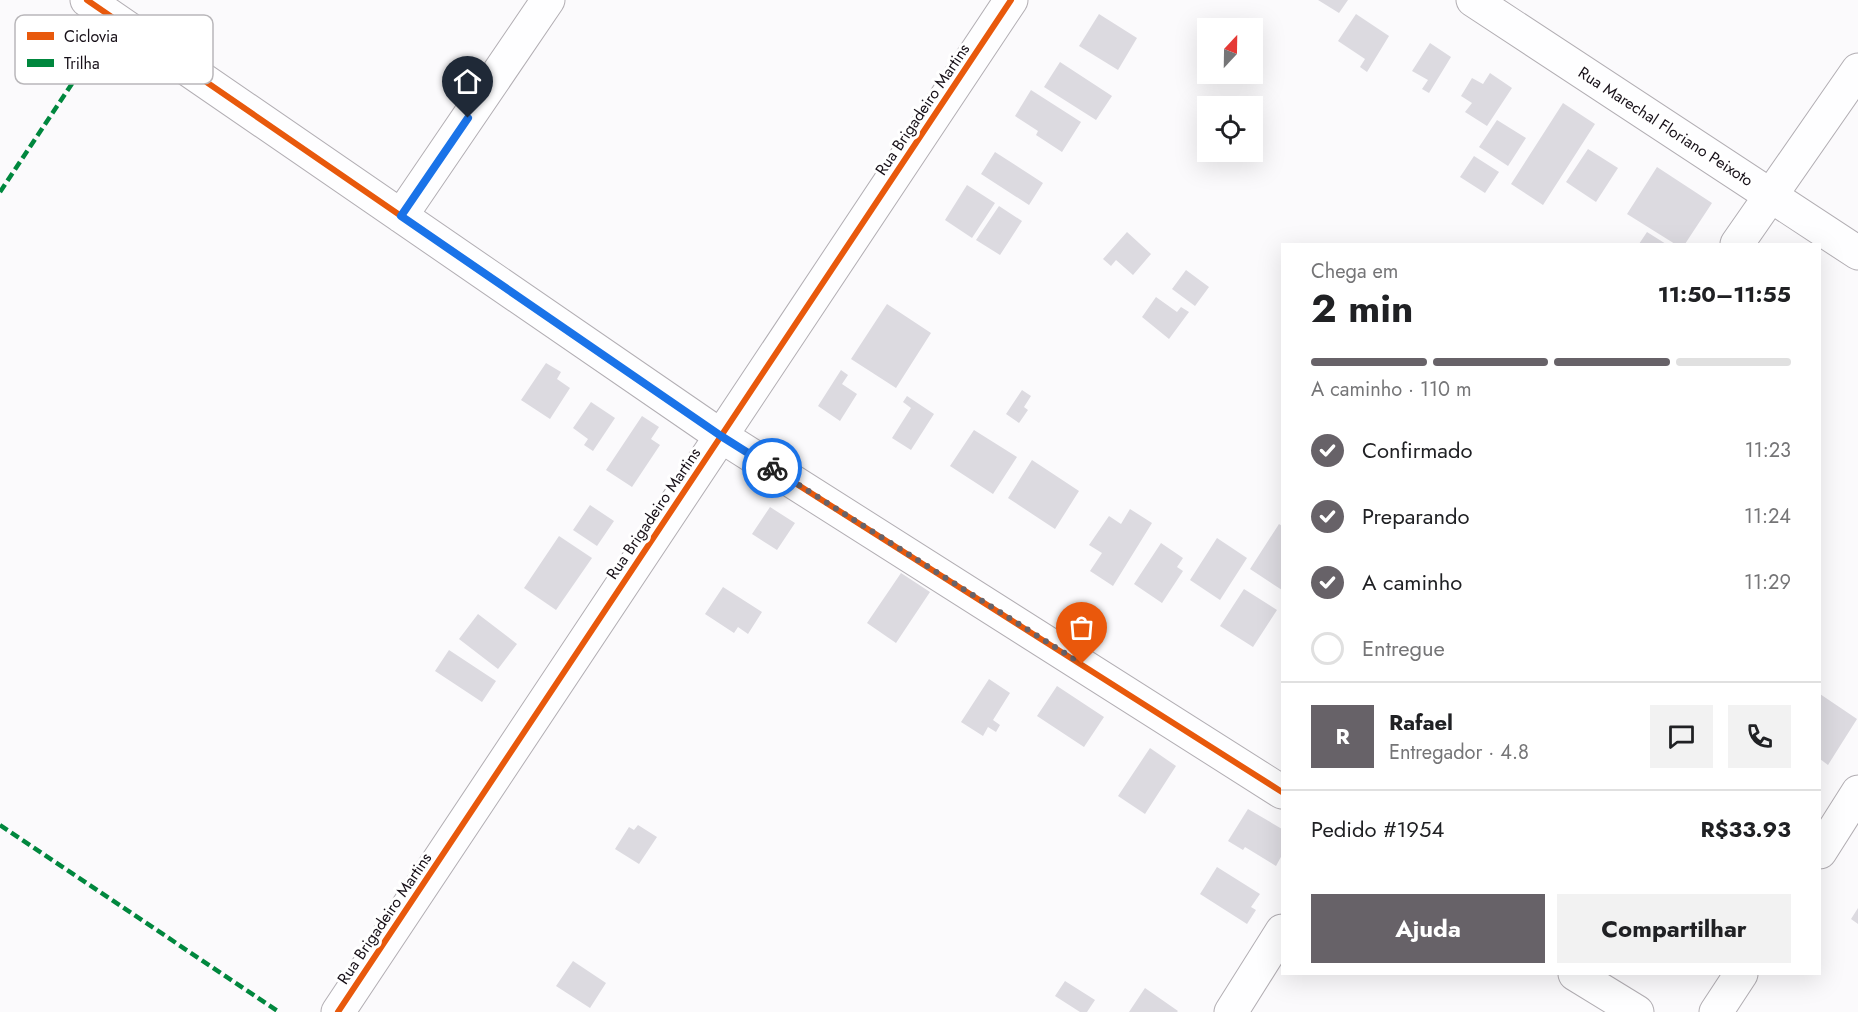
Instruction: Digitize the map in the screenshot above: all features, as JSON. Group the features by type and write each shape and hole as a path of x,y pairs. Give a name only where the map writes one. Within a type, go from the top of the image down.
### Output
{"street":[{"path":"87,0 121,10"},
{"path":"401,216 548,0"},
{"name":"Rua Brigadeiro Martins","path":"338,1012 1011,0"},
{"name":"Rua Marechal Floriano Peixoto","path":"1473,0 1858,253"},
{"path":"1738,243 1858,70"},
{"path":"213,78 401,216 721,436 1281,791"},
{"path":"1821,850 1858,792"},
{"path":"1231,1012 1281,933"},
{"path":"1577,975 1637,1012"},
{"path":"1716,1012 1740,975"}],"building":[{"path":"1318,0 1348,0 1339,13"},
{"path":"1099,14 1137,38 1118,70 1079,46"},
{"path":"1356,14 1389,36 1367,72 1360,67 1365,59 1338,41"},
{"path":"1430,43 1451,57 1429,93 1422,89 1428,80 1412,71"},
{"path":"1060,62 1112,96 1096,120 1044,87"},
{"path":"1490,73 1512,88 1487,126 1465,112 1472,103 1461,96 1472,78 1483,84"},
{"path":"1031,90 1081,122 1062,152 1036,135 1038,131 1015,116"},
{"path":"1563,103 1595,124 1543,205 1511,184"},
{"path":"1497,120 1526,138 1508,166 1479,147"},
{"path":"1588,149 1618,168 1596,202 1566,182"},
{"path":"995,152 1043,183 1029,205 981,174"},
{"path":"1474,156 1499,172 1485,193 1460,177"},
{"path":"1657,167 1712,203 1686,243 1673,243 1627,214"},
{"path":"967,185 995,203 972,238 945,220"},
{"path":"999,206 1022,221 1000,255 976,240"},
{"path":"1127,232 1151,254 1133,275 1116,260 1111,266 1103,259"},
{"path":"1647,232 1664,243 1640,243"},
{"path":"1186,270 1209,287 1195,306 1172,289"},
{"path":"1156,297 1177,312 1181,307 1189,312 1169,339 1142,317"},
{"path":"887,304 931,333 896,388 851,359"},
{"path":"546,363 561,372 557,379 570,388 550,419 521,400"},
{"path":"841,370 848,375 842,384 857,394 840,421 818,406"},
{"path":"1022,390 1031,396 1024,407 1028,410 1019,423 1006,414"},
{"path":"907,396 934,414 911,450 892,438 911,408 903,402"},
{"path":"591,402 615,418 593,451 584,445 588,439 573,428"},
{"path":"642,416 659,427 651,439 660,445 632,487 606,470"},
{"path":"974,430 1017,457 993,494 950,466"},
{"path":"1032,460 1079,491 1055,529 1008,498"},
{"path":"590,505 614,521 597,546 573,530"},
{"path":"770,507 795,523 777,550 752,534"},
{"path":"1130,509 1152,523 1113,586 1090,571 1102,553 1089,545 1109,516 1121,524"},
{"path":"1279,524 1281,525 1281,589 1250,569"},
{"path":"559,536 592,558 556,610 524,588"},
{"path":"1217,538 1247,558 1220,600 1190,580"},
{"path":"1161,543 1183,558 1177,567 1183,571 1162,603 1134,584"},
{"path":"901,573 930,592 896,643 867,623"},
{"path":"723,587 762,612 748,634 738,627 734,633 705,614"},
{"path":"1244,589 1277,610 1253,647 1220,626"},
{"path":"478,614 517,644 498,669 459,639"},
{"path":"449,650 496,681 482,702 435,671"},
{"path":"989,679 1010,693 993,720 1000,725 996,732 988,727 983,736 961,722"},
{"path":"1057,686 1104,717 1084,747 1037,716"},
{"path":"1821,695 1857,719 1828,765 1821,760"},
{"path":"1150,748 1176,766 1145,814 1118,796"},
{"path":"1248,809 1281,828 1281,857 1276,866 1245,847 1243,850 1228,841"},
{"path":"638,825 657,837 639,864 615,849 629,827 634,830"},
{"path":"1217,867 1260,894 1251,907 1256,910 1247,924 1200,894"},
{"path":"1858,908 1858,924 1851,919"},
{"path":"573,961 606,983 590,1008 556,986"},
{"path":"1065,981 1095,1000 1087,1012 1080,1012 1055,996"},
{"path":"1145,988 1178,1011 1129,1012"}],"marked path":[{"path":"0,192 72,84"},
{"path":"0,825 279,1012"}],"cycle path":[{"path":"87,0 109,15"},
{"path":"338,1012 1011,0"},
{"path":"209,84 721,436 1281,791"}],"way so far":[{"path":"772,468 1082,664"}],"route":[{"path":"468,118 401,216 721,436 772,468"}]}
